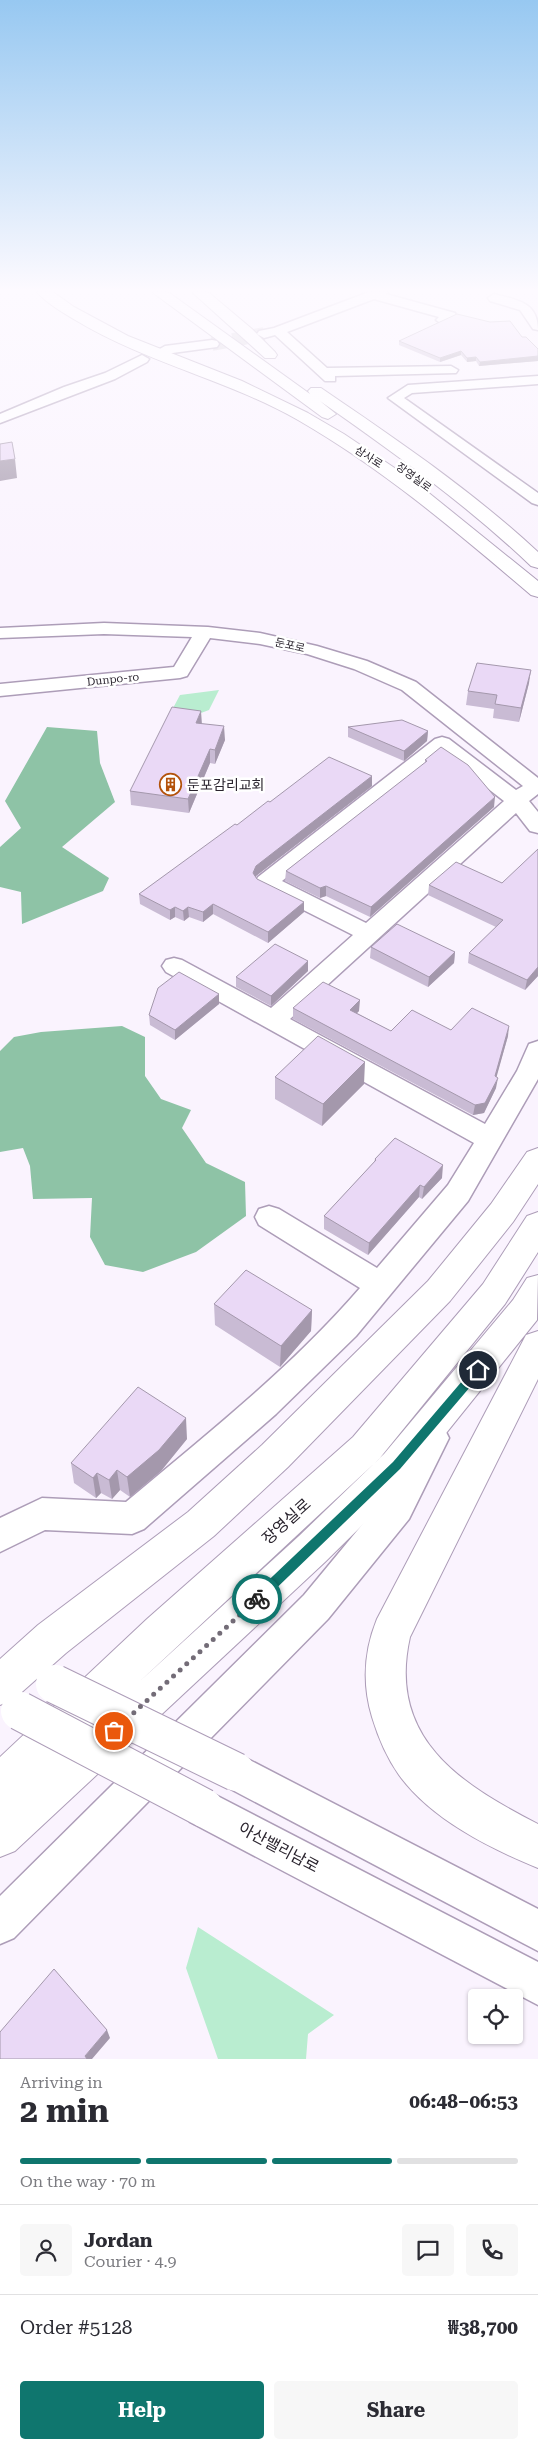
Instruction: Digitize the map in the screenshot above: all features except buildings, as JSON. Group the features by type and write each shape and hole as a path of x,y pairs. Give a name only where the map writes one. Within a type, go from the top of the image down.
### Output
{"highway":[{"name":"삼사로","path":"240,388 311,420 380,464 538,591"},
{"name":"장영실로","path":"292,388 459,509 496,541 538,586"},
{"name":"장영실로","path":"311,388 472,504 510,535 538,562"},
{"path":"8,1684 52,1639 201,1524 323,1409 439,1291 502,1213 538,1160"},
{"name":"장영실로","path":"0,1786 161,1633 366,1448 494,1294 538,1225"},
{"path":"0,1836 312,1549 397,1466 526,1310 538,1288"},
{"path":"538,1345 391,1633 385,1652 384,1677 388,1700 403,1741 426,1775 481,1817 538,1847"}],"street":[{"path":"0,419 75,388"},
{"path":"421,388 408,389 395,398 398,402 538,500"},
{"name":"둔포로","path":"0,633 89,627 204,632 236,635 289,644 326,653 388,675 408,686 536,787"},
{"name":"Dunpo-ro","path":"0,690 180,672 204,632"},
{"path":"369,934 266,882 442,742 518,802 538,826"},
{"path":"273,1020 536,787"},
{"path":"174,966 491,1140"},
{"path":"0,1536 42,1514 132,1518 265,1404 345,1327 458,1193 491,1140 529,1072 538,1050"},
{"path":"269,1217 380,1284"},
{"path":"0,1924 316,1606 397,1508 451,1402"},
{"path":"8,1684 55,1684 236,1772 538,1931"},
{"name":"아산밸리남로","path":"8,1684 204,1808 538,1984"}],"green space":[{"path":"219,690 209,710 201,713 172,710 180,695"},
{"path":"47,727 97,731 100,763 115,802 62,847 109,878 103,891 22,924 21,892 0,887 0,847 21,828 5,801"},
{"path":"122,1026 145,1037 145,1076 161,1099 191,1110 182,1128 206,1163 245,1182 246,1216 196,1252 143,1272 105,1265 90,1237 92,1198 33,1199 30,1166 23,1148 0,1152 0,1051 14,1037 41,1032"},
{"path":"198,1927 334,2015 308,2034 306,2059 218,2059 186,1968"}],"way so far":[{"path":"114,1731 257,1599"}],"place":[{"name":"둔포감리교회","path":"171,785"}],"route":[{"path":"257,1599 312,1549 397,1466 478,1370"}]}
